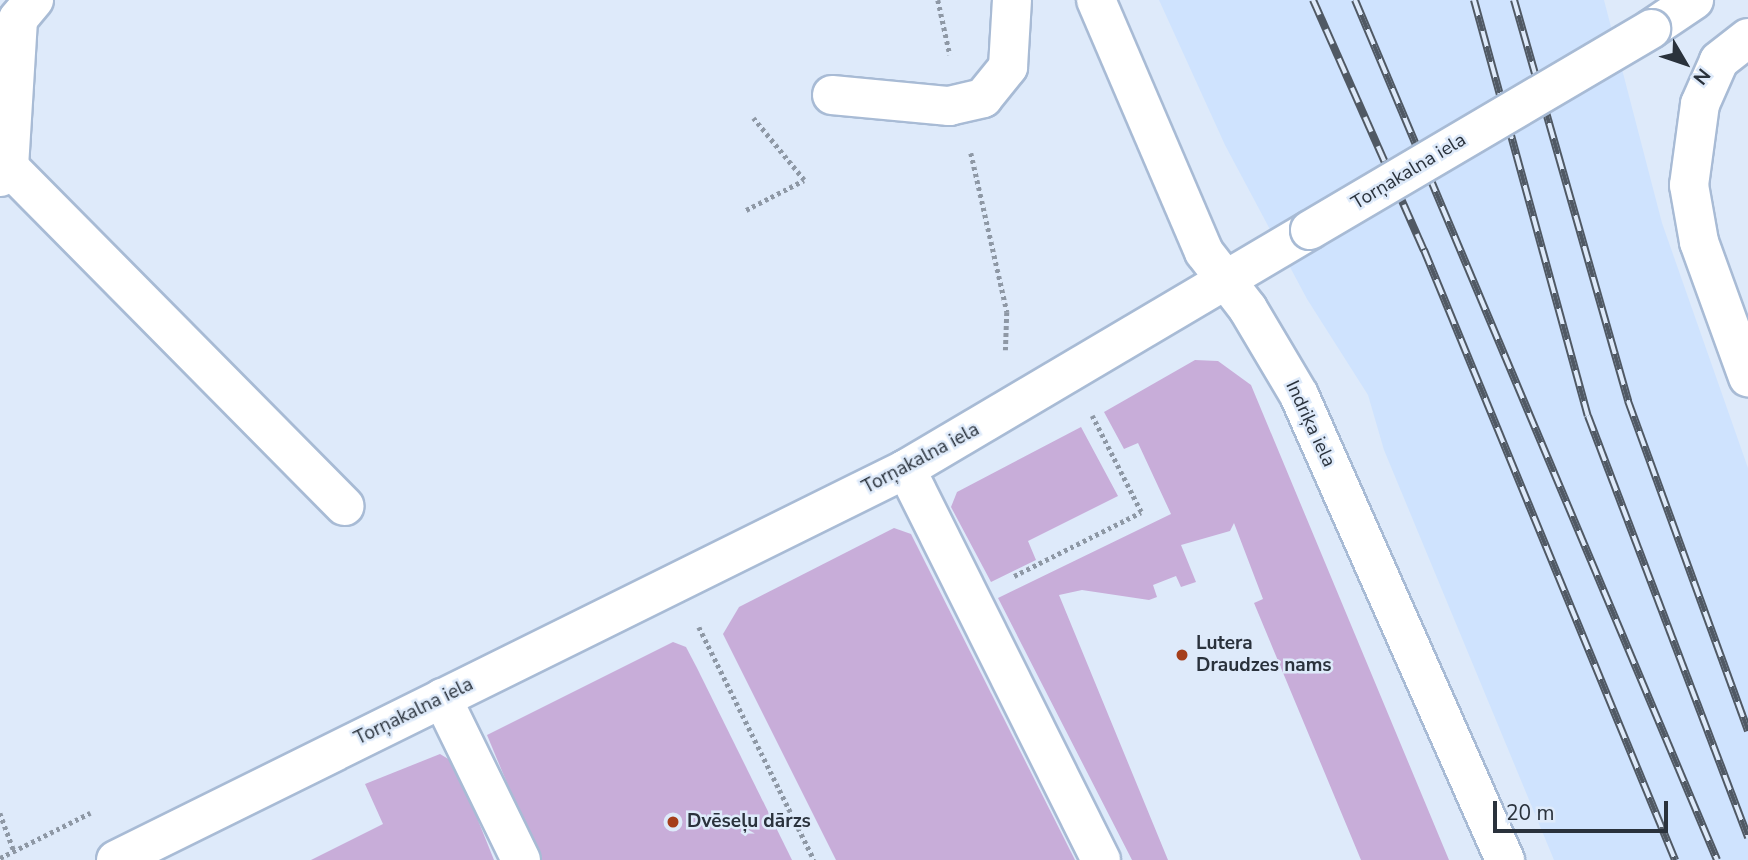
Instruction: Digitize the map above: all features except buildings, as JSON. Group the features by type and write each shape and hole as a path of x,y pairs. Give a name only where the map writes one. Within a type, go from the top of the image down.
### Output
{"street":[{"path":"34,0 18,19 5,172 344,506"},
{"path":"832,95 949,106 983,98 1008,67 1012,0"},
{"name":"Indriķa iela","path":"1096,0 1204,252 1230,283 1299,395 1505,860"},
{"name":"Torņakalna iela","path":"116,860 906,469 1230,283 1310,230 1651,29 1694,0"},
{"path":"1748,38 1719,61 1700,104 1689,185 1699,242 1748,377"},
{"path":"906,469 1101,860"},
{"path":"442,698 521,860"}],"path":[{"path":"746,210 804,180 753,118"},
{"path":"1000,287 1007,312 1006,365"},
{"path":"971,597 1141,512 1088,409"},
{"path":"678,582 814,860"},
{"path":"0,813 14,850"}],"shaded area":[{"path":"1159,0 1604,0 1662,223 1748,468 1748,860 1554,860 1384,450 1368,395 1307,299 1225,145"},
{"path":"1195,360 1218,361 1251,385 1449,860 1361,860 1254,603 1263,599 1234,523 1230,531 1181,545 1196,582 1181,587 1176,576 1153,585 1157,597 1149,600 1082,590 1059,595 1168,860 1132,860 998,598 1171,514 1138,443 1124,449 1104,412"},
{"path":"1081,427 1118,496 1028,541 1036,560 991,582 951,507 957,492"},
{"path":"894,528 911,534 1075,860 836,860 723,634 739,607"},
{"path":"673,642 686,647 792,860 539,860 487,735"},
{"path":"440,754 455,763 494,860 311,860 383,824 365,784"}],"railway":[{"path":"1313,0 1424,250 1675,860"},
{"path":"1355,0 1717,860"},
{"path":"1474,0 1588,416 1748,838"},
{"path":"1514,0 1628,401 1748,731"}],"place":[{"name":"Lutera Draudzes nams","path":"1182,655"},
{"name":"Dvēseļu dārzs","path":"673,822"}]}
